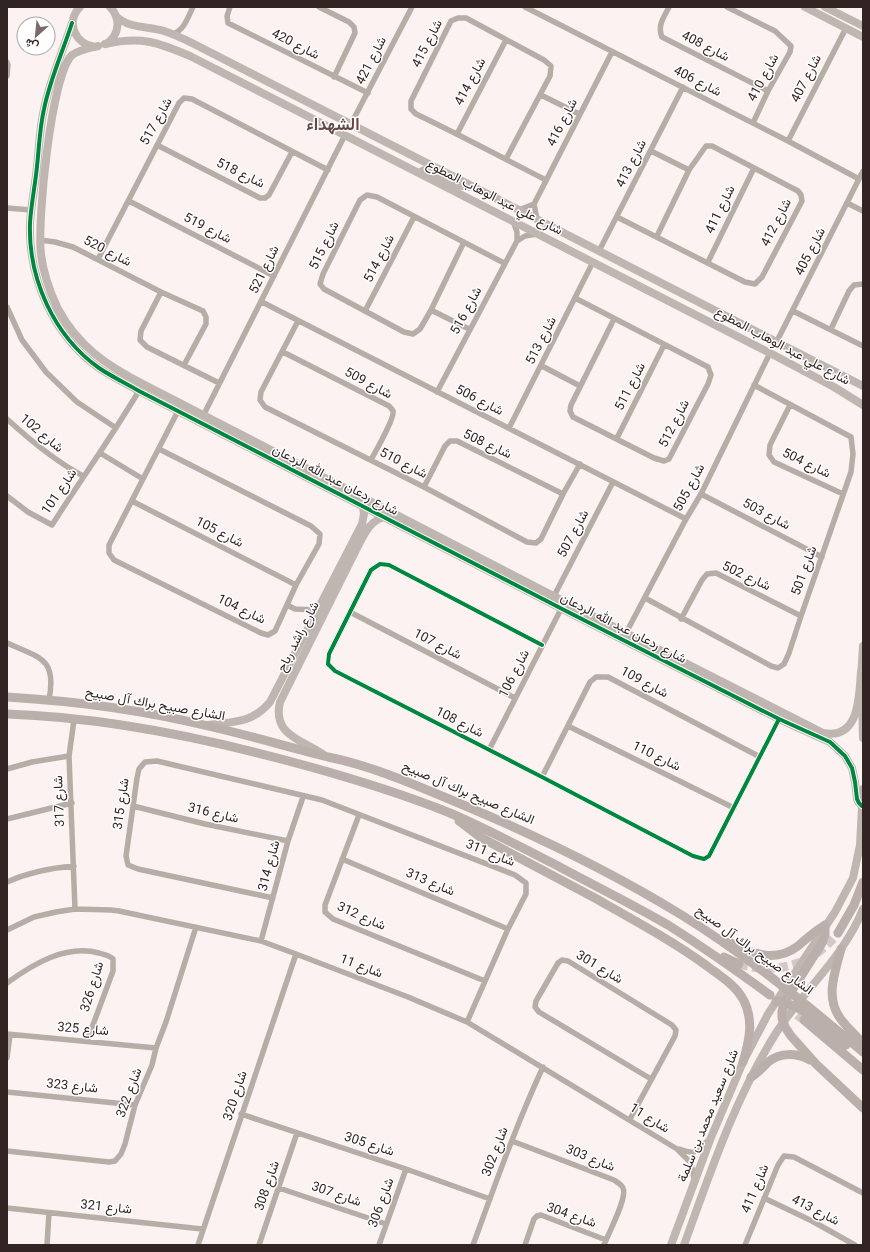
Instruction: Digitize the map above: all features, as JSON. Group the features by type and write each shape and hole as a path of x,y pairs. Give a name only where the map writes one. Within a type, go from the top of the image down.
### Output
{"main road":[{"name":"الشارع صبيح براك آل صبيح","path":"7,697 49,700 138,712 207,725 328,758 348,762 398,778 511,825 551,844 650,896 712,936 788,990 798,1003 863,1052"},
{"name":"الشارع صبيح براك آل صبيح","path":"7,714 118,724 165,732 236,747 353,778 450,814 511,842 667,925 705,949 777,999 798,1003"},
{"path":"450,814 462,825 480,837 656,932 730,983 742,996 750,1018 749,1040 742,1062"},
{"path":"543,859 570,866 650,909 721,955 738,964"},
{"path":"838,933 854,905 863,882"},
{"path":"712,936 752,953 771,956 793,949 826,925"},
{"path":"826,925 825,935 822,942 788,990 777,999 782,1010 783,1022 791,1036 816,1064 863,1108"},
{"path":"841,949 833,981 834,1004 839,1016 863,1044"},
{"path":"798,1003 806,1013 848,1046 863,1055"},
{"path":"804,1020 863,1070"},
{"path":"751,1077 759,1072 771,1060 782,1055 802,1056 816,1064"}],"street":[{"path":"72,23 74,32 80,40 88,45 102,45 111,40 116,32 118,22 110,7"},
{"path":"171,34 182,28 193,7"},
{"name":"شارع 420","path":"230,7 227,16 228,23 368,93"},
{"path":"319,7 349,22 354,27 355,33 334,77"},
{"name":"شارع 421","path":"351,124 412,7"},
{"name":"شارع 406","path":"525,7 788,140 859,179"},
{"name":"شارع 408","path":"669,7 660,25 662,37 768,91"},
{"name":"شارع 410","path":"727,7 775,31 792,46 753,123"},
{"path":"804,7 863,37"},
{"path":"825,7 863,26"},
{"name":"شارع ردعان عبد الله الردعان","path":"78,8 49,90 44,109 30,225 32,254 40,289 55,320 64,333 85,351"},
{"name":"شارع علي عبد الوهاب المطوع","path":"116,16 126,23 136,27 150,28 171,34 194,44 472,187 777,341 862,386"},
{"name":"شارع 415","path":"506,160 550,76 551,66 544,60 466,18 458,18 451,21 411,101 411,109 416,114 457,134 506,160 546,180"},
{"name":"شارع 407","path":"788,140 846,28"},
{"name":"شارع علي عبد الوهاب المطوع","path":"102,45 132,40 146,40 161,44 190,56 770,353 834,387 859,401 863,405"},
{"name":"شارع 414","path":"457,134 506,40"},
{"name":"شارع ردعان عبد الله الردعان","path":"102,45 73,54 60,79 56,93 50,132 42,202 40,240 44,270 50,290 67,324 85,351 100,368 204,414 450,546 561,609 823,733 834,733"},
{"name":"شارع 416","path":"534,204 612,52"},
{"path":"7,62 7,76"},
{"name":"شارع 413","path":"599,251 683,87"},
{"path":"541,94 579,114"},
{"name":"شارع 517","path":"98,259 179,103 184,98 192,99 328,170"},
{"name":"شارع 521","path":"204,414 262,302 345,135"},
{"name":"شارع 518","path":"157,145 260,198 265,198 269,195 292,152"},
{"name":"شارع 412","path":"617,217 745,282 755,284 762,277 802,201 801,195 798,190 712,146 706,146 689,170 657,236"},
{"path":"651,151 689,170"},
{"name":"شارع 411","path":"708,262 754,168"},
{"path":"421,174 422,171 425,170 454,184 463,187 472,187"},
{"name":"شارع 405","path":"777,341 863,171"},
{"name":"شارع 515","path":"464,242 420,330 413,334 404,332 324,289 320,284 323,274 360,200 367,195 377,197 414,217 464,242 504,263"},
{"name":"شارع 519","path":"129,201 274,276"},
{"path":"847,202 863,211"},
{"path":"519,210 534,204 537,219"},
{"path":"7,208 31,210"},
{"name":"شارع 514","path":"365,311 414,217"},
{"path":"513,221 517,232 517,241"},
{"path":"517,241 525,236 539,234"},
{"name":"شارع 520","path":"40,240 73,247 202,311 206,317 206,324 184,365"},
{"name":"شارع 516","path":"437,392 469,329 517,241"},
{"name":"شارع 513","path":"509,428 542,366 593,262"},
{"path":"831,329 849,290 854,285 863,284"},
{"path":"162,292 141,331 140,340 147,347 219,383"},
{"name":"شارع 512","path":"575,298 708,368 711,374 708,384 669,459 664,461 654,458 573,417 570,411 571,405 580,386 614,319"},
{"name":"شارع 506","path":"262,302 686,519"},
{"path":"7,307 22,340 46,372 77,402 116,428"},
{"path":"431,310 469,329"},
{"path":"793,311 863,346"},
{"name":"شارع 510","path":"298,321 261,392 260,400 265,407 424,487 527,542 536,543 541,539 563,494 580,464"},
{"name":"شارع 511","path":"617,438 664,345"},
{"name":"شارع 509","path":"283,352 389,406 392,409 393,412 391,421 371,460"},
{"name":"شارع 505","path":"626,633 686,519 701,494 770,353"},
{"path":"542,366 580,386"},
{"name":"شارع 501","path":"645,598 681,619 771,666 778,668 784,664 851,472 853,454 851,437 754,386"},
{"name":"شارع ردعان عبد الله الردعان","path":"141,387 178,411 384,517 450,546"},
{"name":"شارع 101","path":"7,496 28,512 52,525 83,476 100,453 141,387"},
{"path":"834,387 863,411"},
{"name":"شارع 504","path":"790,405 770,445 769,455 774,462 843,494"},
{"name":"شارع 104","path":"159,449 311,526 320,534 319,544 296,585 275,631 268,635 261,633 114,560 109,553 109,545 178,411"},
{"name":"شارع 102","path":"7,419 63,466 83,476"},
{"name":"شارع 508","path":"424,487 445,446 450,441 457,441 563,494"},
{"path":"100,453 143,478"},
{"name":"شارع 507","path":"554,596 613,482"},
{"name":"شارع 503","path":"701,494 822,557"},
{"name":"شارع 105","path":"132,501 296,585"},
{"name":"شارع راشد رباح","path":"328,758 312,747 295,739 287,732 281,723 279,708 288,685 359,544 365,526 363,506"},
{"name":"شارع راشد رباح","path":"207,725 245,720 259,713 265,708 273,698 318,610 365,526 384,517"},
{"name":"شارع 108","path":"542,645 389,566 382,564 377,565 371,570 329,654 328,664 335,671 692,856 704,859 709,856 778,719"},
{"name":"شارع ردعان عبد الله الردعان","path":"492,569 554,596 626,633 778,719 830,742 841,751 849,762 854,775 857,800 862,806"},
{"name":"شارع 502","path":"681,619 702,580 707,574 716,573 801,616"},
{"path":"287,605 295,609 318,610"},
{"name":"شارع 106","path":"489,750 561,609"},
{"name":"شارع 107","path":"350,612 515,698"},
{"path":"7,643 38,657 48,666 52,678 49,700"},
{"path":"830,742 834,742 837,739 834,733 845,729 850,724 854,716 859,698 863,646"},
{"path":"861,672 863,738"},
{"name":"شارع 109","path":"542,777 590,682 596,677 608,677 760,757"},
{"path":"69,756 74,720"},
{"name":"شارع 110","path":"568,726 734,808"},
{"name":"شارع 317","path":"7,769 32,762 69,756 75,909"},
{"name":"شارع 315","path":"273,898 138,869 128,865 126,856 139,768 145,762 157,761 303,797"},
{"path":"826,925 843,898 853,878 860,845 863,789"},
{"name":"شارع 311","path":"303,797 322,800 515,875 526,883 526,894 508,929 468,1022"},
{"name":"شارع 314","path":"261,941 288,841 303,797"},
{"path":"7,819 72,803"},
{"name":"شارع 316","path":"133,806 205,824 288,841"},
{"name":"شارع 312","path":"359,815 324,905 325,912 333,919 485,981"},
{"name":"شارع 313","path":"342,860 508,929"},
{"path":"7,882 23,875 47,869 74,866"},
{"name":"شارع 11","path":"7,930 34,917 75,909 119,910 261,941 408,997 468,1022 630,1119 677,1149 691,1163 694,1171 694,1182"},
{"name":"شارع سعيد محمد بن سلمة","path":"684,1245 720,1148 751,1077 783,1022 841,949 855,928 863,909"},
{"name":"شارع 322","path":"7,1150 110,1162 115,1160 121,1154 135,1105 152,1065 156,1048 166,1022 196,927"},
{"name":"شارع 326","path":"7,983 38,963 70,952 92,951 110,956 114,960 112,971 87,1041"},
{"name":"شارع 320","path":"198,1245 296,954"},
{"name":"شارع 301","path":"630,1119 675,1036 675,1027 568,961 562,960 558,963 536,1001 535,1007 539,1012 651,1079"},
{"name":"شارع سعيد محمد بن سلمة","path":"671,1245 710,1140 742,1062 777,999"},
{"path":"7,1058 9,1034"},
{"name":"شارع 325","path":"9,1034 156,1048"},
{"name":"شارع 302","path":"474,1245 512,1141 543,1067"},
{"name":"شارع 323","path":"7,1092 135,1105"},
{"name":"شارع 305","path":"242,1114 490,1199"},
{"name":"شارع 308","path":"261,1244 297,1133"},
{"name":"شارع 11","path":"677,1149 688,1153 695,1152 710,1140"},
{"name":"شارع 303","path":"512,1141 614,1180 623,1187 625,1194 605,1242"},
{"name":"شارع 411","path":"745,1245 778,1165 784,1156 794,1158 863,1193"},
{"name":"شارع 306","path":"379,1245 406,1169"},
{"name":"شارع 307","path":"279,1188 386,1224"},
{"name":"شارع 413","path":"764,1198 812,1221 855,1245"},
{"name":"شارع 321","path":"7,1208 202,1230"},
{"path":"47,1245 49,1213"},
{"name":"شارع 304","path":"525,1245 534,1219 541,1215 605,1242"}],"tunnel":[{"path":"739,964 767,968 793,965 806,960 817,953 838,933"},
{"path":"786,1007 804,1020"}],"cycle path":[{"path":"72,23 57,65 42,117 30,223 34,265 39,285 57,323 69,340 83,355 99,368 139,391 568,612 779,719 830,742 845,756 852,768 857,799 862,806"},
{"path":"542,645 389,565 380,564 371,570 329,654 328,664 335,671 693,856 704,859 709,856 779,719"}],"district":[{"name":"الشهداء","path":"333,126"}]}
